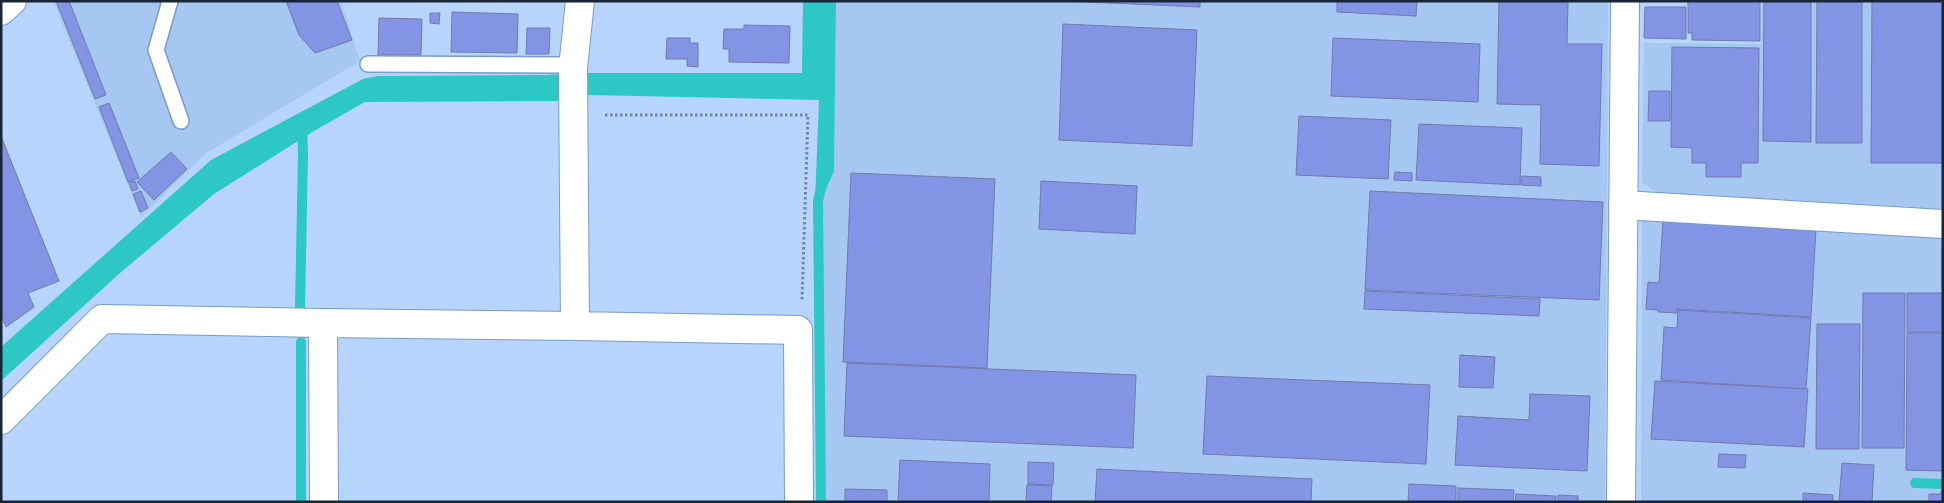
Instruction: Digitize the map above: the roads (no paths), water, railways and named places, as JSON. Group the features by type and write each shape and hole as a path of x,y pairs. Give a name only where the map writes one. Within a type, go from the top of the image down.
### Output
{"street":[{"path":"1,11 12,1"},
{"path":"575,326 573,66 580,1"},
{"path":"1622,502 1625,1"},
{"path":"1623,205 1943,224"},
{"path":"1,420 102,319 798,330 799,502"},
{"path":"324,323 324,502"}],"lane":[{"path":"170,1 156,50 181,121"},
{"path":"368,64 573,66"}],"waterway":[{"path":"300,309 302,125"},
{"path":"821,188 818,201 821,502"},
{"path":"301,342 301,502"},
{"path":"1915,483 1943,484"}]}
